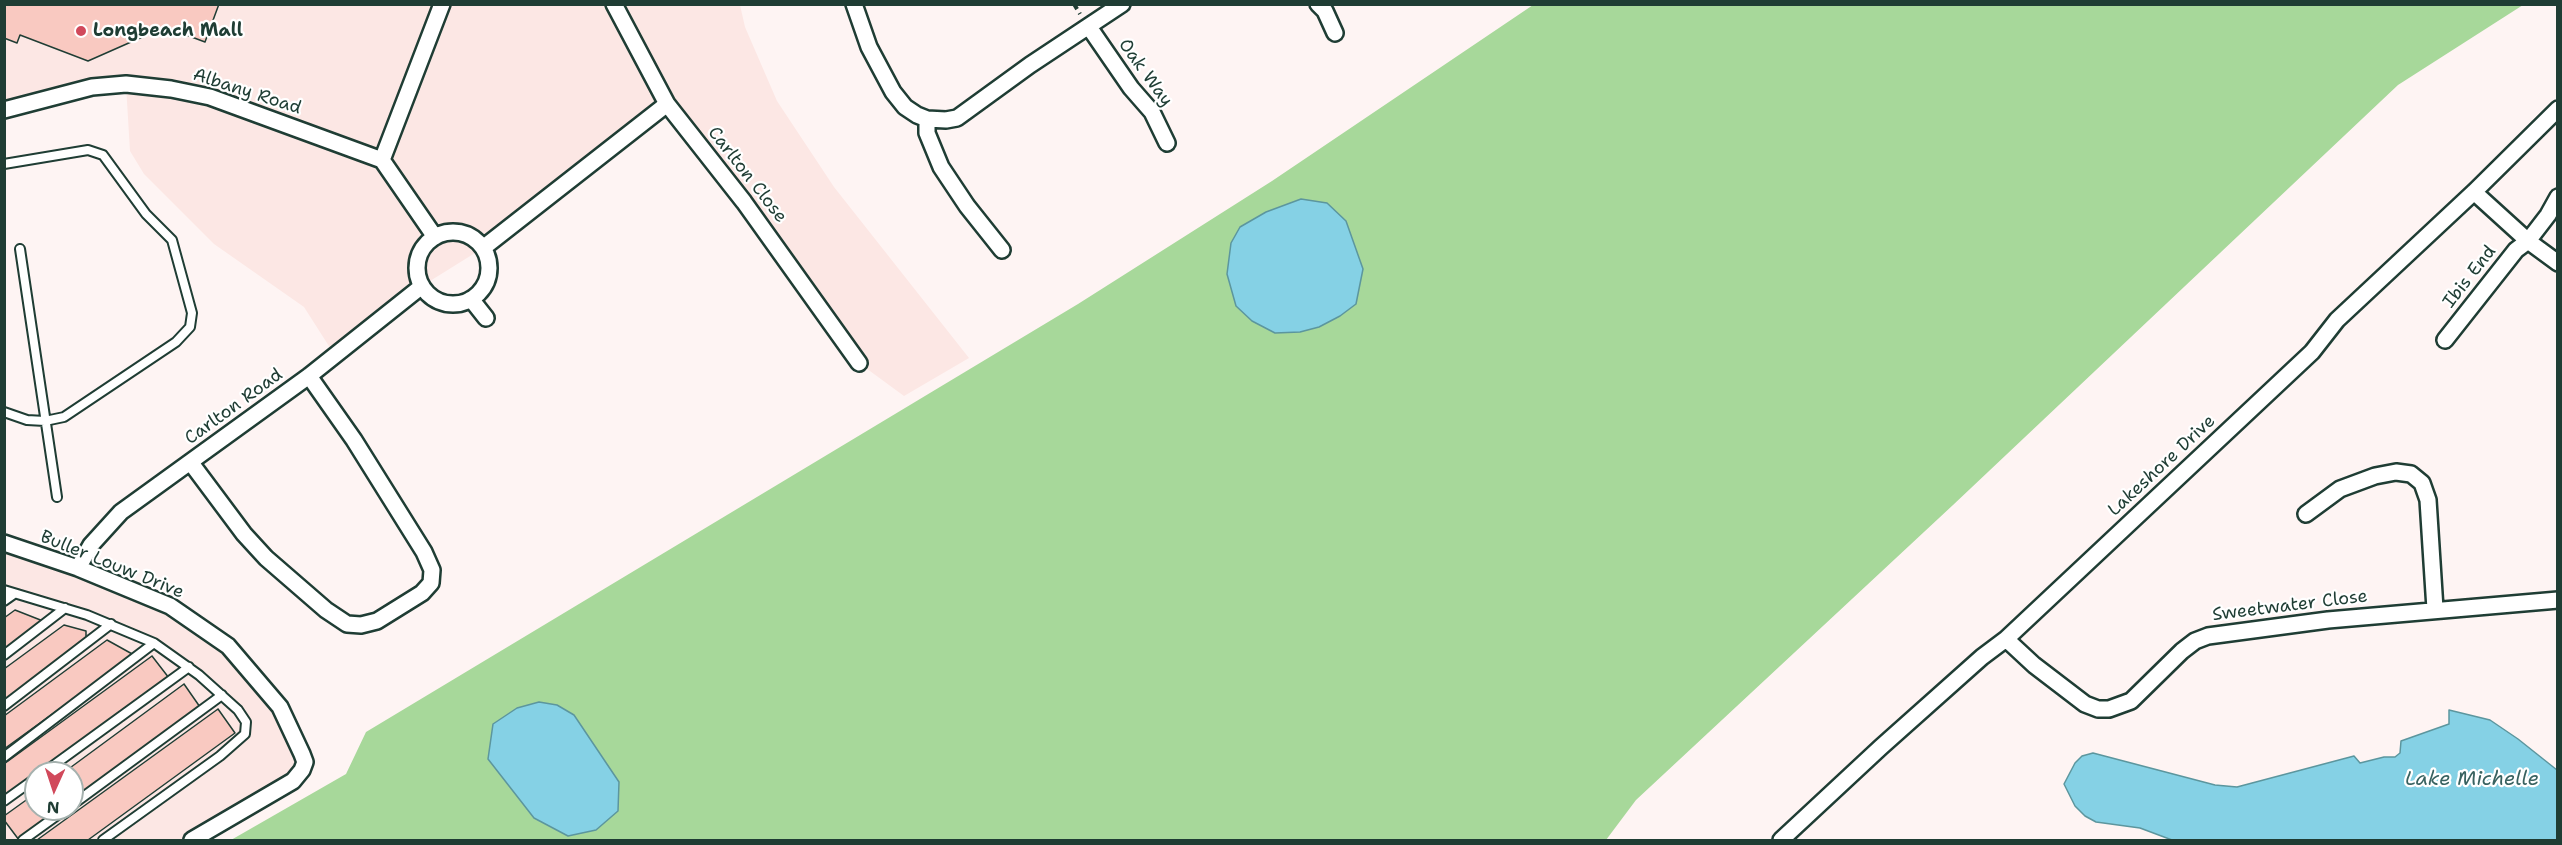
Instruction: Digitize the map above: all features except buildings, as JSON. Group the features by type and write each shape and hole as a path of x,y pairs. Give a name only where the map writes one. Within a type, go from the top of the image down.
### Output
{"street":[{"path":"435,237 382,160 442,4"},
{"name":"Carlton Close","path":"614,4 667,104 744,202 860,363"},
{"path":"854,4 869,47 893,92 906,107 927,119 957,118 1122,4"},
{"path":"1318,4 1325,11 1335,33"},
{"name":"Oak Way","path":"1089,27 1131,88 1152,112 1167,143"},
{"name":"Albany Road","path":"4,110 92,87 126,84 171,89 210,97 382,160"},
{"path":"483,248 667,104"},
{"name":"Lakeshore Drive","path":"1781,840 1881,747 1982,657 2006,639 2312,352 2337,320 2474,192 2558,109"},
{"path":"927,119 927,133 941,167 967,206 1002,250"},
{"path":"2474,192 2528,241 2558,263"},
{"name":"Ibis End","path":"2445,340 2516,250 2528,241 2558,197"},
{"path":"445,232 466,234 483,248 490,270 487,282 471,299 450,304 439,301 422,286 417,264 420,254 435,237 445,232"},
{"name":"Carlton Road","path":"78,568 91,545 121,512 309,376 422,286"},
{"path":"471,299 486,318"},
{"path":"191,463 244,534 266,558 326,610 347,624 361,625 377,621 422,593 431,583 432,570 424,552 354,440 309,376"},
{"path":"2306,514 2340,489 2396,472 2411,474 2422,483 2428,500 2435,609"},
{"name":"Buller Louw Drive","path":"4,543 78,568 170,606 228,646 280,707 305,762 302,770 293,781 192,840"},
{"name":"Sweetwater Close","path":"2006,639 2034,665 2085,704 2098,709 2109,709 2131,701 2194,640 2208,636 2328,620 2558,600"}],"lane":[{"path":"4,164 88,150 103,155 146,214 172,240 192,313 190,327 176,342 64,417 45,421 27,420 4,412"},
{"path":"20,249 57,497"},
{"path":"4,590 111,624 154,643 189,667 222,695 238,710 246,722 245,734 220,756 103,840"},
{"path":"4,601 14,594"},
{"path":"4,655 64,608"},
{"path":"4,706 111,624"},
{"path":"4,757 154,643"},
{"path":"60,761 189,667"},
{"path":"84,796 222,695"},
{"path":"4,801 24,787"},
{"path":"23,840 49,821"}],"shaded area":[{"path":"5,5 740,5 745,27 777,101 834,187 969,358 904,396 859,363 667,104 483,248 422,286 334,354 304,307 214,244 144,174 130,151 126,85 5,110"},
{"path":"5,543 170,606 227,646 280,707 302,770 192,840 5,840"}],"green space":[{"path":"1533,5 2523,5 2398,85 1636,800 1606,840 231,840 346,774 366,732 1078,304 1272,181"}],"water":[{"path":"1301,199 1327,203 1346,221 1363,269 1356,304 1340,316 1319,327 1300,332 1275,333 1252,321 1236,306 1227,274 1231,243 1240,227 1266,212"},
{"path":"539,702 557,705 574,715 619,782 618,811 596,830 568,836 534,818 488,759 493,724 517,708"},
{"name":"Lake Michelle","path":"2449,710 2490,720 2557,770 2557,840 2172,840 2140,828 2096,822 2085,816 2075,806 2064,784 2075,763 2082,756 2093,753 2215,785 2237,787 2354,756 2360,763 2384,757 2395,757 2400,753 2401,741 2449,724"}],"place":[{"name":"Longbeach Mall","path":"81,31"}]}
